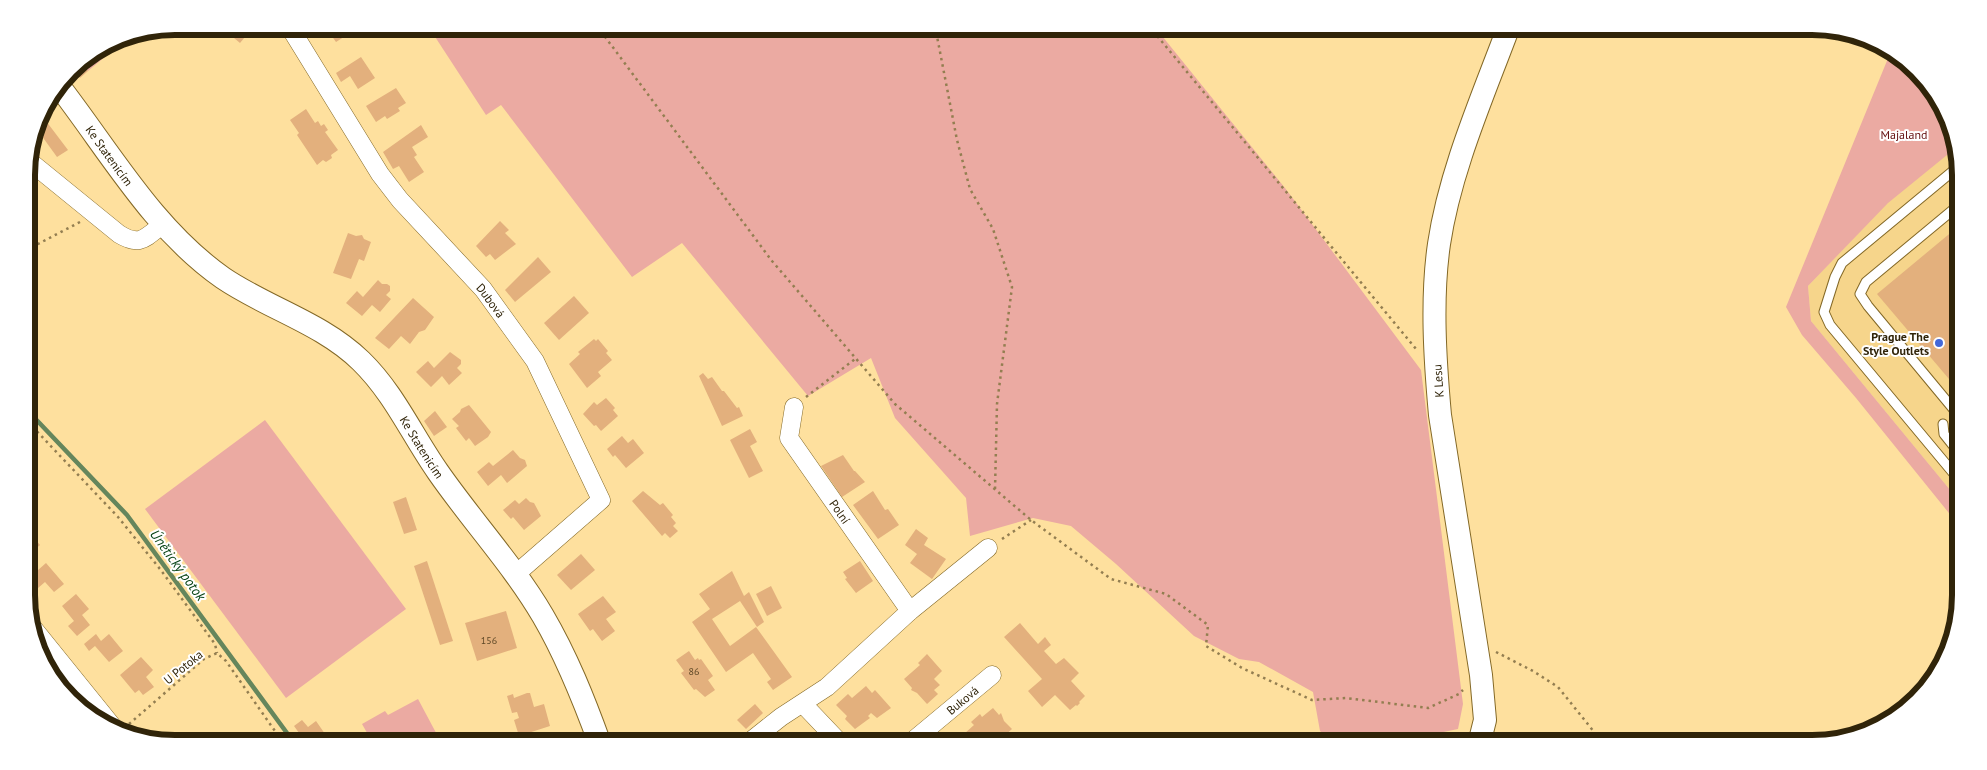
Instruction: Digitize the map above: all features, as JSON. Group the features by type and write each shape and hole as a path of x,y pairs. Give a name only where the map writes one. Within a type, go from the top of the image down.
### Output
{"street":[{"name":"Dubová","path":"295,35 380,174 400,200 483,289 535,361 601,500 516,574"},
{"name":"K Lesu","path":"1481,735 1485,720 1481,675 1440,415 1436,374 1436,300 1439,244 1450,195 1465,146 1506,35"},
{"name":"Ke Statenicím","path":"64,91 163,224 191,252 223,278 327,335 361,361 384,387 436,470 477,526 516,574 543,616 566,658 596,735"},
{"path":"35,166 119,234 129,240 136,242 145,238 163,224"},
{"name":"Polní","path":"794,407 789,438 910,612"},
{"path":"758,735 781,717 827,687 910,612 988,548"},
{"path":"41,637 114,722"},
{"name":"Buková","path":"920,735 992,676"},
{"path":"803,704 832,735"}],"lane":[{"path":"1952,173 1842,263 1824,312 1830,325 1952,471"},
{"path":"1952,211 1866,282 1860,294 1952,407"},
{"path":"1943,424 1944,434 1952,444"}],"path":[{"path":"603,35 772,261 895,404 1031,520 1111,580 1166,594 1208,624 1206,646 1242,668 1312,700 1346,698 1428,708 1458,694 1481,675"},
{"path":"937,35 957,140 970,189 993,229 1012,287 997,404 995,490"},
{"path":"1156,35 1417,351"},
{"path":"35,247 57,233 96,214"},
{"path":"794,407 856,358"},
{"path":"35,429 118,517 216,644 217,653"},
{"path":"988,548 1031,520"},
{"path":"1476,644 1507,657 1558,687 1596,735"},
{"name":"U Potoka","path":"122,725 204,658 217,653 226,661 278,735"}],"shaded area":[{"path":"1950,151 1952,175 1952,492 1811,321 1808,286 1888,202"}],"green space":[{"path":"434,35 1161,35 1285,188 1421,370 1463,704 1458,729 1429,735 1325,735 1320,731 1313,692 1259,662 1239,659 1194,636 1116,564 1071,526 1033,518 970,536 966,498 895,418 871,358 808,396 682,243 632,277 501,105 486,115"},
{"path":"113,50 88,71 86,68"},
{"name":"Majaland","path":"1888,58 1911,76 1933,105 1941,121 1950,153 1888,203 1808,286 1811,321 1952,492 1952,517 1856,398 1802,335 1786,307"},
{"path":"265,420 406,609 286,698 145,509"},
{"path":"418,699 437,735 368,735 362,724 385,711 388,715"}],"building":[{"path":"231,35 247,35 240,43"},
{"path":"331,35 347,35 336,42"},
{"path":"361,57 375,78 358,89 350,76 341,82 336,73"},
{"path":"86,68 88,71 80,78 78,75"},
{"path":"396,88 406,103 398,108 400,111 387,119 385,116 376,122 366,106"},
{"path":"306,109 315,123 318,121 321,126 324,124 328,130 325,132 338,150 331,155 332,158 326,162 323,160 317,165 297,135 299,133 290,120"},
{"path":"46,121 68,150 57,157 41,135"},
{"path":"421,125 428,137 412,147 417,155 414,157 424,172 409,182 399,166 393,169 383,152"},
{"path":"500,221 509,230 505,233 516,244 495,260 490,254 486,257 476,246"},
{"name":"Prague The Style Outlets","path":"1952,232 1952,383 1877,294"},
{"path":"348,233 356,236 362,235 364,239 371,242 364,261 359,259 351,279 333,273"},
{"path":"538,257 551,272 515,302 505,290"},
{"path":"378,280 382,284 390,286 390,291 386,295 391,299 380,312 372,305 362,316 346,303 357,291 363,297"},
{"path":"574,296 589,313 559,340 544,323"},
{"path":"413,298 434,317 425,330 419,332 410,344 401,336 389,349 375,338"},
{"path":"594,339 596,341 598,339 608,351 606,353 612,360 598,372 601,376 587,388 569,364 580,354 578,352"},
{"path":"450,352 461,360 461,364 457,368 462,373 449,385 442,376 431,387 416,372 428,361 434,368"},
{"path":"703,373 708,379 712,377 737,408 739,407 743,416 722,426 699,376"},
{"path":"606,398 615,408 613,410 618,416 601,431 583,414 594,402 597,405"},
{"path":"469,405 491,432 488,437 475,446 469,438 466,441 456,428 459,426 452,419 461,409"},
{"path":"435,411 447,427 434,436 424,421"},
{"path":"750,429 757,442 750,446 763,471 749,478 730,440"},
{"path":"622,436 628,443 633,439 644,453 626,468 607,449"},
{"path":"513,450 520,458 525,460 527,466 507,483 501,475 488,486 477,472 489,462 493,466"},
{"path":"843,455 854,471 865,482 842,497 821,466"},
{"path":"643,491 660,505 663,503 673,515 671,517 676,523 673,526 678,531 670,538 665,533 662,536 632,501"},
{"path":"873,491 885,510 888,509 899,525 878,539 853,505"},
{"path":"406,497 417,530 404,534 393,502"},
{"path":"526,498 534,503 541,516 524,530 513,517 511,519 503,510 515,500 519,504"},
{"path":"916,529 928,538 924,545 946,559 932,579 910,563 917,554 905,545"},
{"path":"35,539 40,545 35,550"},
{"path":"581,554 595,570 571,590 557,575"},
{"path":"427,561 453,641 440,645 414,566"},
{"path":"860,561 873,581 856,593 845,579 847,578 843,572"},
{"path":"46,563 64,584 54,592 45,582 38,588 35,585 35,573"},
{"path":"732,571 744,596 749,592 764,622 757,627 740,601 712,619 730,646 756,627 792,677 773,690 767,682 771,679 753,653 726,672 692,622 710,609 699,594"},
{"path":"771,586 782,608 767,616 756,594"},
{"path":"76,594 89,609 82,615 90,625 77,636 68,626 74,621 62,606"},
{"path":"603,596 616,612 606,619 615,631 602,641 593,629 590,631 578,614"},
{"path":"506,611 517,648 477,661 465,623"},
{"path":"1020,623 1038,644 1045,637 1051,645 1044,651 1056,664 1064,658 1079,673 1071,681 1085,696 1077,706 1070,710 1055,695 1042,707 1028,691 1042,679 1004,637"},
{"path":"96,634 101,641 109,634 123,651 109,662 95,646 89,651 84,644"},
{"path":"689,651 695,660 701,659 713,676 708,680 715,690 705,697 696,689 694,690 681,673 684,671 676,660"},
{"path":"927,654 942,671 934,679 940,685 934,690 938,694 927,704 917,693 911,690 912,688 904,679 920,665 918,663"},
{"path":"141,657 153,670 146,677 154,687 143,695 139,690 135,693 120,675"},
{"path":"866,686 872,693 875,690 891,708 877,718 871,713 868,716 870,718 855,729 845,719 847,716 836,705 848,694 852,698"},
{"path":"530,693 534,707 544,704 550,726 519,735 514,720 519,718 517,712 512,713 507,696 513,694 514,698"},
{"path":"755,704 763,713 746,729 737,720"},
{"path":"993,708 999,715 1001,713 1004,721 1012,729 1005,735 965,735 974,725 971,722 980,714 982,717"},
{"path":"302,720 308,727 316,721 326,735 300,735 294,726"}],"waterway":[{"name":"Únětický potok","path":"35,418 127,515 288,735"}],"place":[{"name":"Prague The Style Outlets","path":"1939,343"}]}
